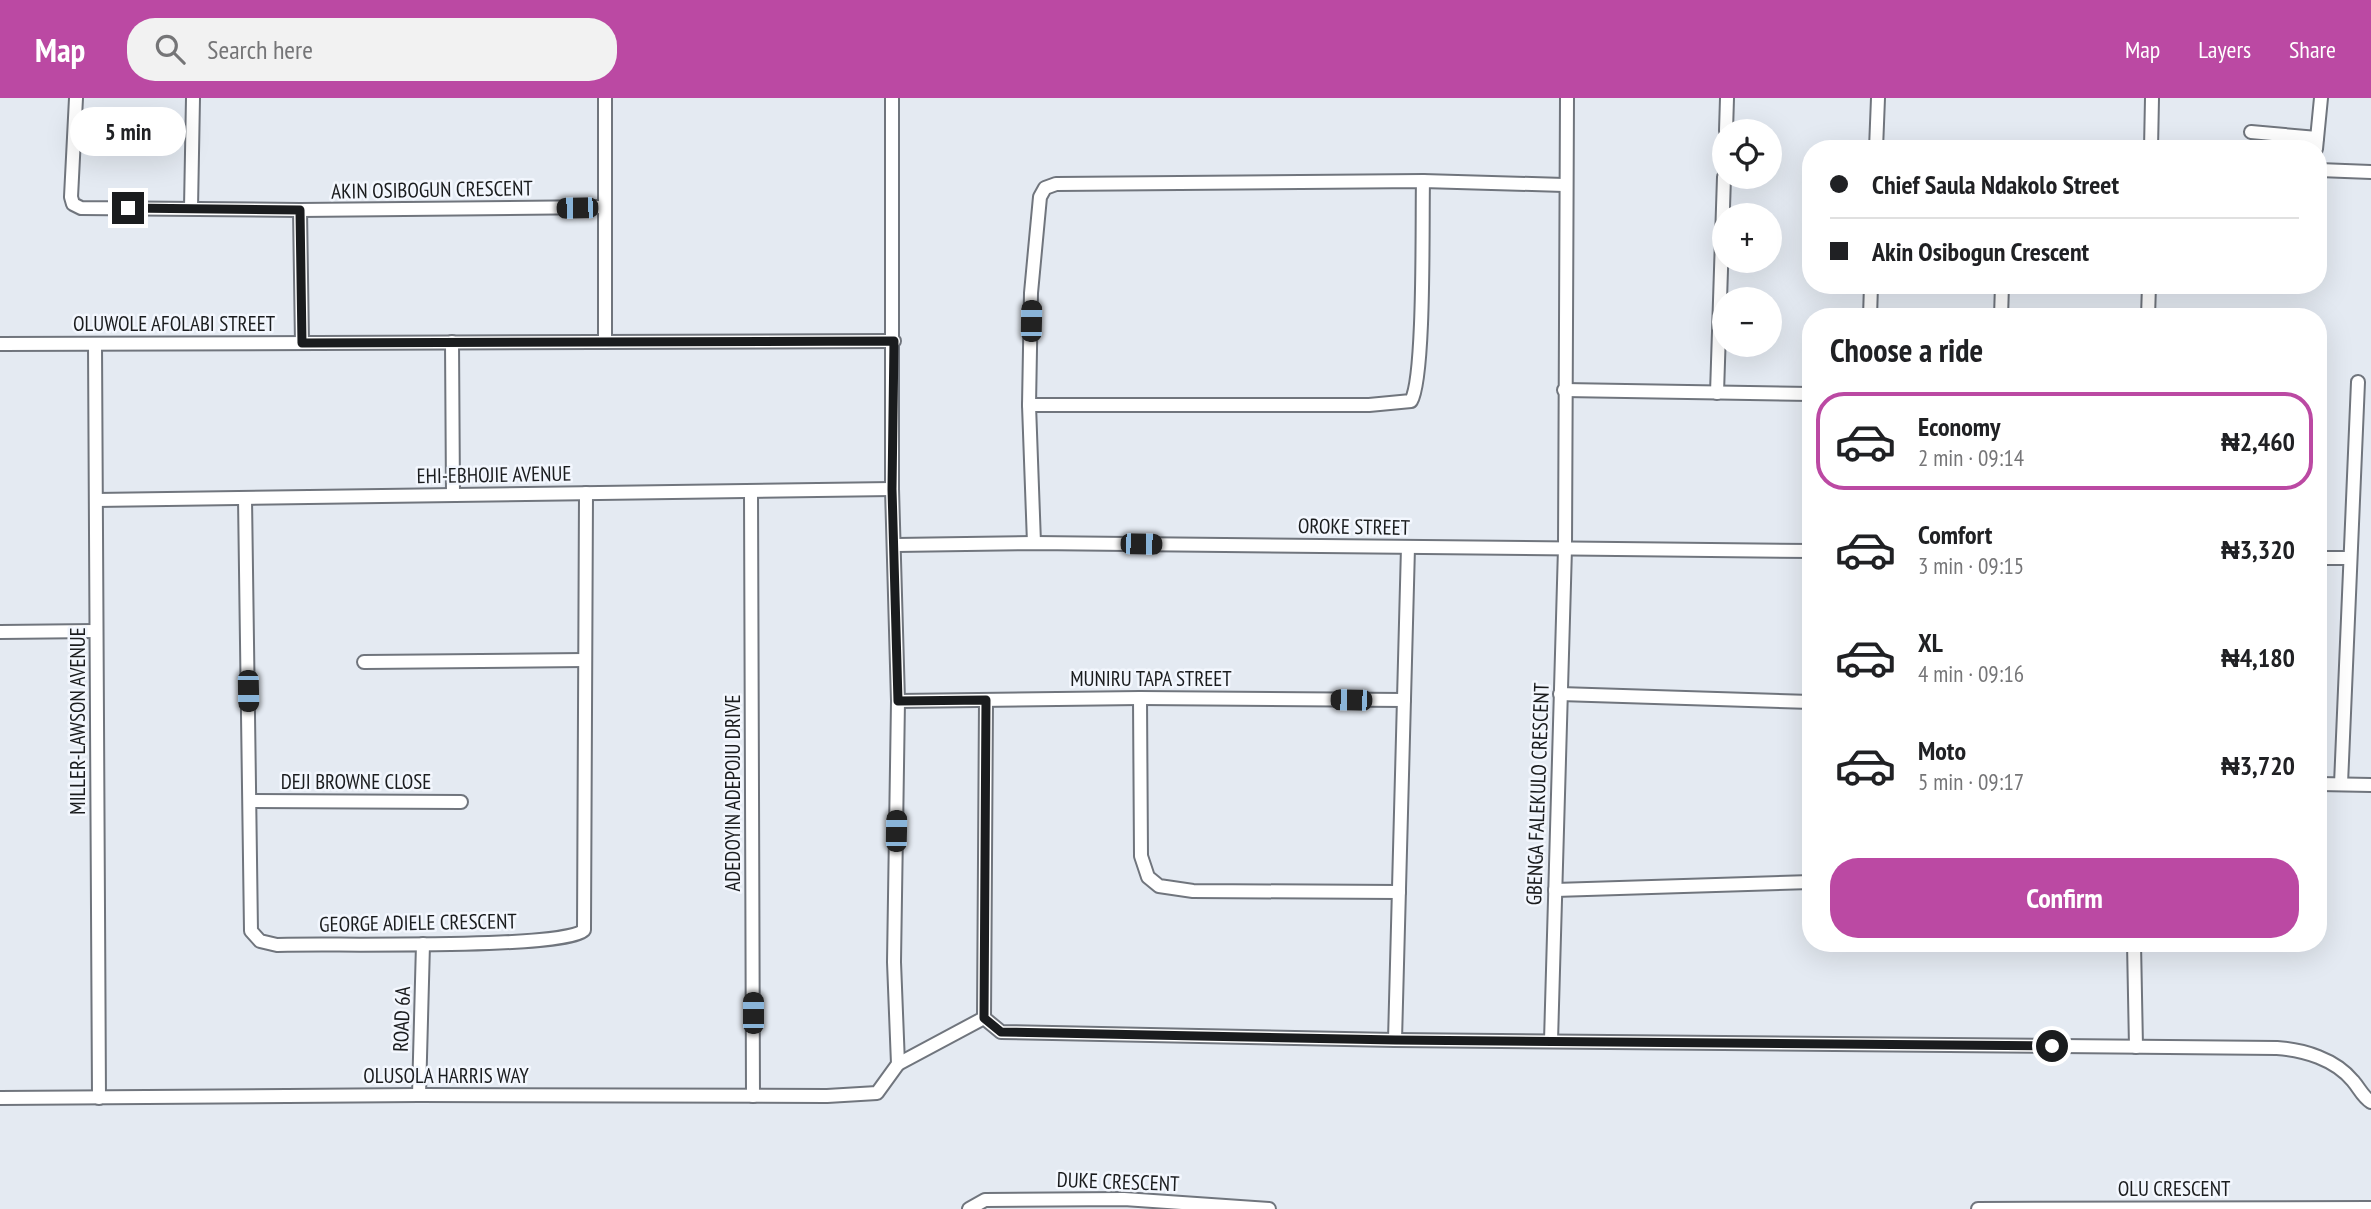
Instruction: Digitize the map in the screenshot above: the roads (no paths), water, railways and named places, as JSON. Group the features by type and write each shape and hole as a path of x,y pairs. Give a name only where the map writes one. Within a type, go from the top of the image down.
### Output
{"street":[{"name":"AKIN OSIBOGUN CRESCENT","path":"76,98 71,197 74,204 81,208 300,210 605,207"},
{"path":"191,208 192,98"},
{"path":"605,98 605,342"},
{"path":"892,98 892,489 898,701 894,962 898,1064 984,1018"},
{"name":"GBENGA FALEKULO CRESCENT","path":"1551,1041 1565,548 1564,185 1567,98"},
{"path":"1726,119 1727,98"},
{"path":"1876,140 1878,98"},
{"path":"2151,140 2152,98"},
{"path":"2316,140 2321,98"},
{"path":"2251,132 2298,140"},
{"path":"2327,170 2371,172"},
{"path":"1034,543 1029,405 1031,293 1040,197 1045,188 1056,184 1423,181 1564,185"},
{"path":"1029,405 1369,405 1411,401 1415,394 1418,357 1423,181"},
{"path":"1717,393 1724,189"},
{"path":"300,210 302,343"},
{"name":"OLUWOLE AFOLABI STREET","path":"0,344 894,341"},
{"path":"452,342 453,495"},
{"name":"MILLER-LAWSON AVENUE","path":"95,344 99,1098"},
{"path":"2341,784 2358,382"},
{"path":"1564,390 1802,394"},
{"name":"EHI-EBHOJIE AVENUE","path":"96,500 892,489"},
{"name":"ADEDOYIN ADEPOJU DRIVE","path":"751,491 753,1096"},
{"name":"GEORGE ADIELE CRESCENT","path":"245,498 251,931 260,941 277,945 423,944 562,939 584,930 586,494"},
{"name":"OROKE STREET","path":"895,545 1034,543 1802,551"},
{"path":"1395,1040 1408,547"},
{"path":"2327,558 2349,558"},
{"path":"0,632 96,631"},
{"path":"364,662 585,660"},
{"path":"1560,695 1802,702"},
{"path":"1140,698 1141,856 1148,877 1160,886 1220,892 1399,892"},
{"name":"MUNIRU TAPA STREET","path":"898,701 1140,698 1404,700"},
{"path":"984,1018 986,700"},
{"path":"2327,784 2371,785"},
{"name":"DEJI BROWNE CLOSE","path":"250,802 461,802"},
{"path":"1555,890 1802,882"},
{"name":"ROAD 6A","path":"419,1095 423,944"},
{"path":"2134,952 2136,1046"},
{"path":"984,1018 1001,1032 1395,1040 2136,1046 2299,1050 2331,1063 2353,1080 2364,1097 2371,1102"},
{"name":"OLUSOLA HARRIS WAY","path":"0,1098 870,1095 882,1090 898,1064"},
{"name":"DUKE CRESCENT","path":"969,1209 985,1200 1269,1209"},
{"name":"OLU CRESCENT","path":"1978,1209 2371,1208"}]}
